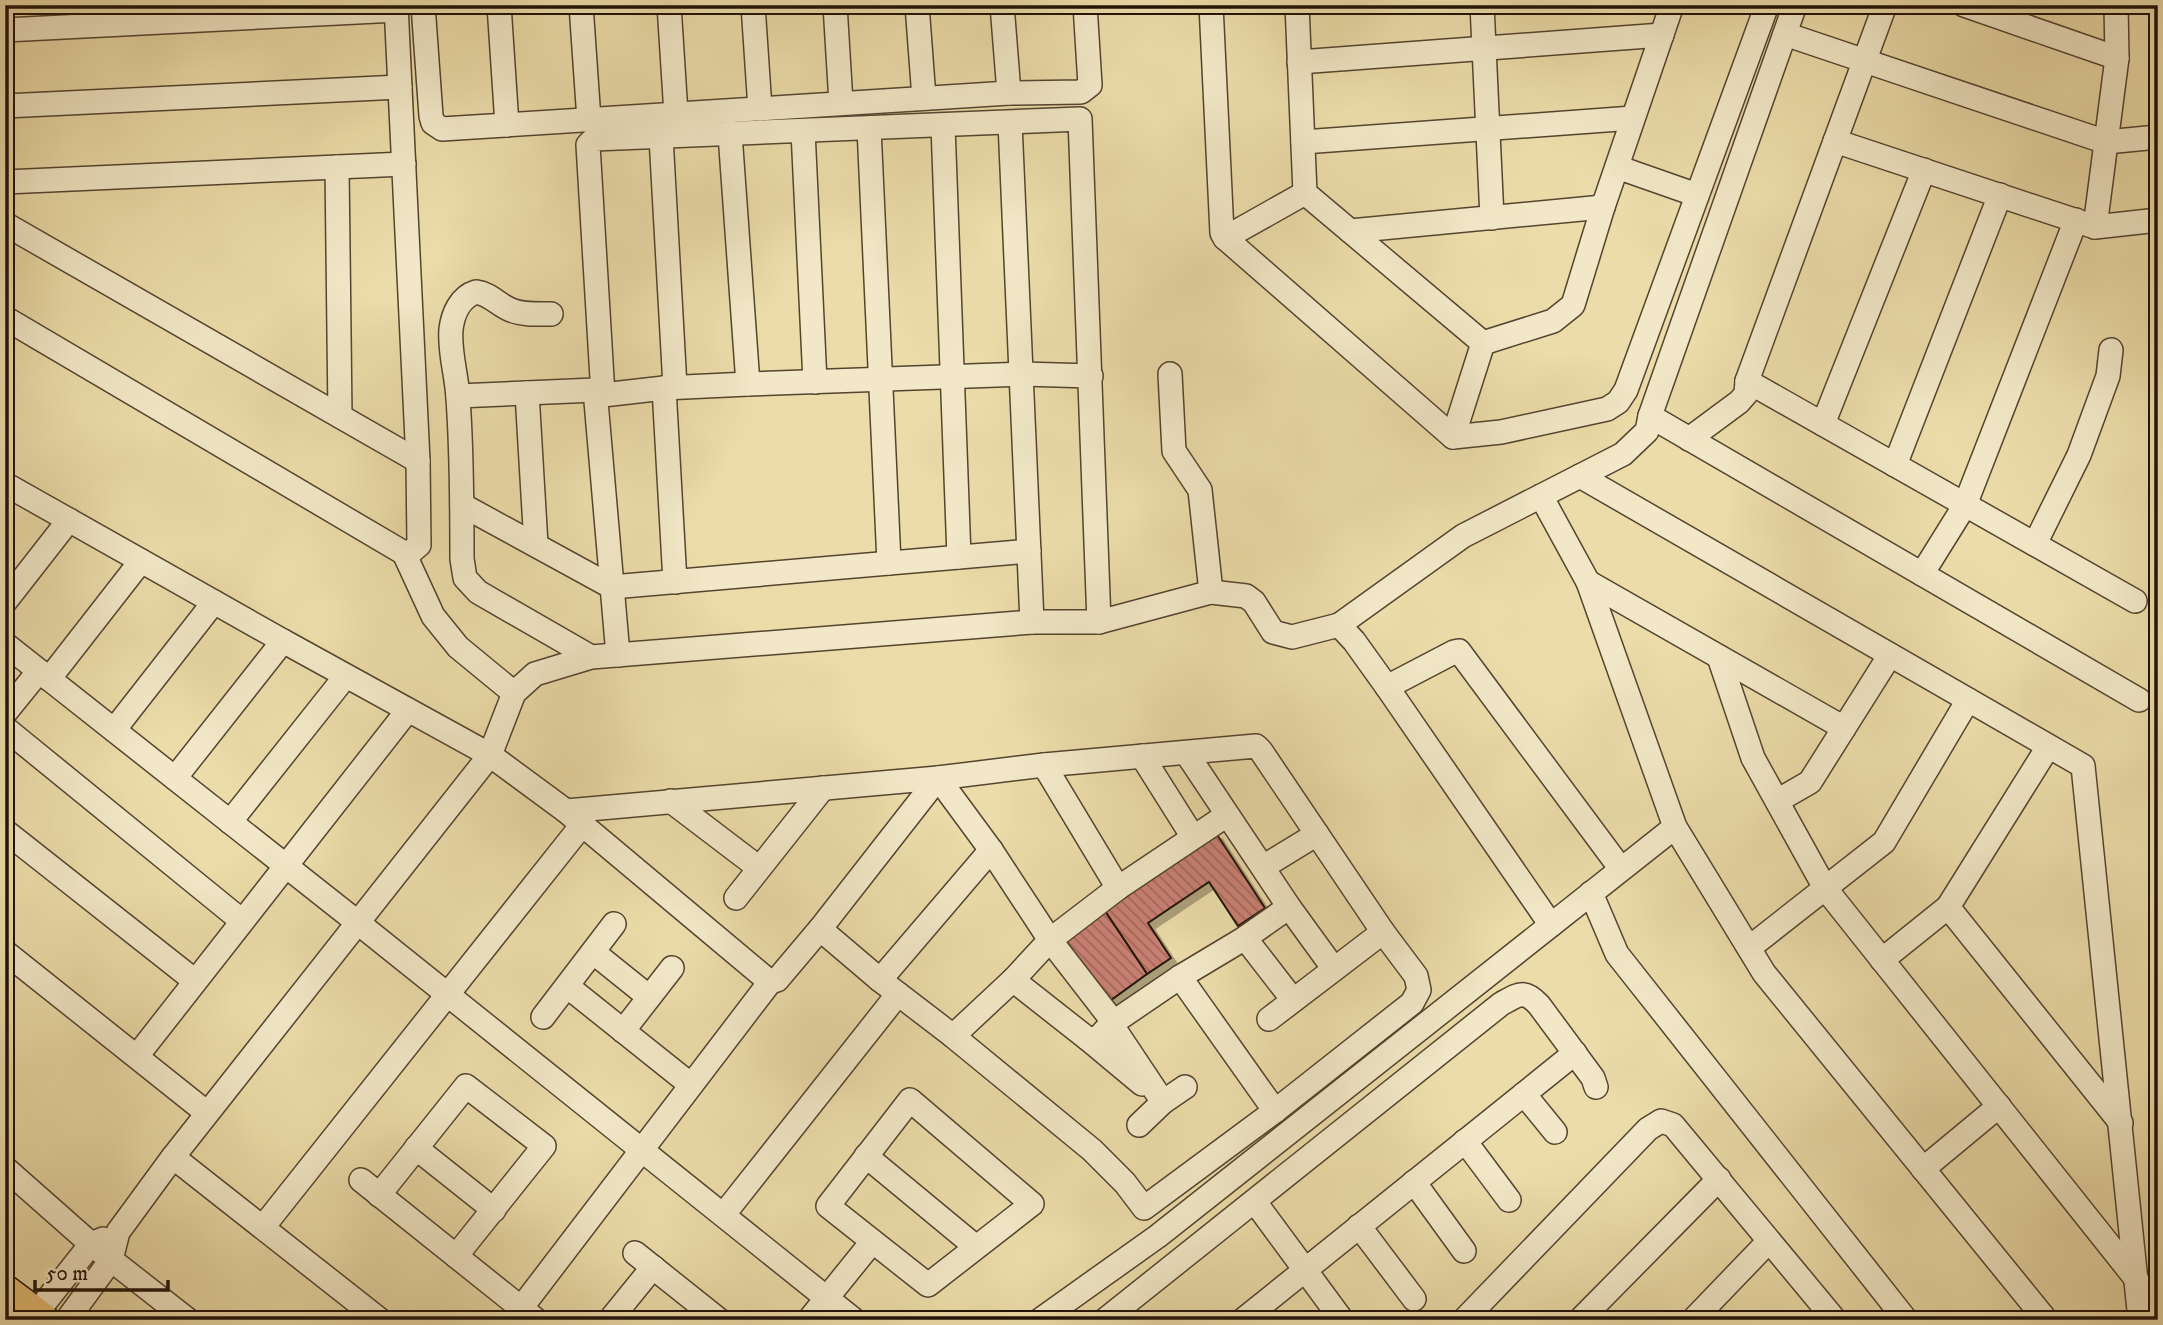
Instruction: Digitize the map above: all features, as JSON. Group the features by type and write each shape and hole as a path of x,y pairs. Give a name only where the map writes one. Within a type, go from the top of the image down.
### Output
{"highway":[{"path":"5,1293 47,1318"}],"street":[{"path":"423,5 433,123 442,129 589,120 730,134 1080,120 1099,622"},
{"path":"499,5 507,125"},
{"path":"581,5 589,120"},
{"path":"669,5 658,126 676,582"},
{"path":"753,5 760,109"},
{"path":"835,5 841,103"},
{"path":"918,5 924,98"},
{"path":"1002,5 1009,93"},
{"path":"618,655 599,393 588,145 594,139 760,109 1009,93 1081,92 1090,85 1085,5"},
{"path":"1211,5 1222,233 1453,437 1501,432 1607,409 1618,402 1626,390 1767,5"},
{"path":"1297,5 1305,194 1482,343"},
{"path":"1482,5 1492,218"},
{"path":"1482,343 1553,321 1573,305 1603,207 1672,5"},
{"path":"47,1318 111,1260 118,1232 173,1157 490,755 514,693 535,674 591,657 1032,622 1099,622 1211,592 1246,596 1254,602 1273,632 1292,637 1339,625 1463,536 1623,454 1647,431 1795,5"},
{"path":"1689,439 1746,394 1747,381 1885,5"},
{"path":"1964,5 2117,58"},
{"path":"1922,574 1965,505 2086,223 2106,142 2117,58 2116,5"},
{"path":"5,30 396,8 418,461 419,545 404,553"},
{"path":"1299,62 1662,34"},
{"path":"1785,34 2106,142 2158,137"},
{"path":"5,106 400,87"},
{"path":"1303,142 1633,118"},
{"path":"1010,123 1032,622"},
{"path":"943,126 959,557"},
{"path":"869,128 890,563"},
{"path":"803,131 815,382"},
{"path":"730,134 748,384"},
{"path":"1835,141 2086,223 2158,220"},
{"path":"5,183 404,164"},
{"path":"337,167 340,416"},
{"path":"1617,167 1697,195"},
{"path":"1823,424 1924,170"},
{"path":"1225,238 1305,194"},
{"path":"1895,465 2000,195"},
{"path":"1350,231 1603,207"},
{"path":"5,224 418,461"},
{"path":"551,314 528,314 510,310 481,292 471,293 455,313 451,349 458,396 462,559 465,579 478,592 591,657"},
{"path":"5,318 404,553 433,615 458,647 514,693"},
{"path":"1453,437 1482,343"},
{"path":"2035,544 2079,455 2108,376 2111,350"},
{"path":"1170,374 1174,451 1200,490 1211,592"},
{"path":"458,396 599,393 669,387 954,376 1091,376"},
{"path":"1747,381 2135,601"},
{"path":"527,393 536,545"},
{"path":"1650,416 2139,700"},
{"path":"1580,476 2084,767 2140,1320"},
{"path":"5,484 345,677 490,755 574,818 770,982"},
{"path":"1541,496 1588,582 1675,827 1764,973 2046,1320"},
{"path":"462,505 612,587 1029,551"},
{"path":"5,602 69,520"},
{"path":"5,712 44,675 141,561"},
{"path":"1588,582 1844,728"},
{"path":"114,730 214,602"},
{"path":"1339,625 1387,687 1551,925"},
{"path":"175,778 283,642"},
{"path":"5,645 448,994 854,1320"},
{"path":"1387,687 1459,651 1622,869"},
{"path":"1777,801 1810,782 1890,655"},
{"path":"1719,657 1753,758 1825,888 2138,1281"},
{"path":"230,822 345,677"},
{"path":"1749,948 1884,842 1968,700"},
{"path":"137,1056 408,710"},
{"path":"5,728 242,921"},
{"path":"263,1227 448,994 574,818 671,802 1256,746 1416,976 1419,990 1412,1003 1275,1111 1144,1208 1125,1183 1092,1150 820,929"},
{"path":"1882,960 1948,907 2048,747"},
{"path":"1188,754 1289,907 1334,969"},
{"path":"1142,756 1193,837"},
{"path":"1044,765 1118,888"},
{"path":"938,778 991,850 1049,940 1108,1015 1111,1024 1163,1102"},
{"path":"361,1180 456,1256 523,1316 641,1150 770,982 777,980 820,929 938,778"},
{"path":"736,898 823,788"},
{"path":"671,802 759,869"},
{"path":"953,1036 1013,980 1049,940 1118,888 1227,815"},
{"path":"1040,1320 1158,1236 1675,827"},
{"path":"5,831 195,981"},
{"path":"1263,867 1317,834"},
{"path":"724,1214 991,850"},
{"path":"1591,893 1617,954 1906,1320"},
{"path":"1088,1039 1098,1038 1111,1024 1289,907"},
{"path":"1948,907 2121,1123"},
{"path":"543,1017 614,924"},
{"path":"1269,1019 1383,932"},
{"path":"1245,938 1293,1000"},
{"path":"5,952 207,1113"},
{"path":"593,952 649,997"},
{"path":"623,1031 672,968"},
{"path":"1180,978 1275,1111"},
{"path":"1013,980 1163,1102"},
{"path":"567,986 691,1085"},
{"path":"1105,1320 1501,1004 1519,994 1530,995 1593,1078 1596,1087"},
{"path":"1249,1318 1305,1269 1575,1053"},
{"path":"379,1195 466,1086 544,1146 456,1256"},
{"path":"1139,1125 1163,1102 1185,1087"},
{"path":"1524,1094 1555,1132"},
{"path":"911,1100 1031,1204 928,1285 872,1242 828,1206 911,1100"},
{"path":"1923,1169 1998,1106"},
{"path":"1464,1320 1648,1129 1661,1121 1673,1125 1719,1179 1823,1315"},
{"path":"1465,1141 1509,1200"},
{"path":"416,1148 494,1209"},
{"path":"866,1156 976,1247"},
{"path":"173,1157 380,1320"},
{"path":"5,1168 91,1244 188,1320"},
{"path":"1580,1320 1719,1179"},
{"path":"1414,1182 1464,1251"},
{"path":"1255,1202 1342,1320"},
{"path":"1359,1226 1414,1299"},
{"path":"47,1318 91,1244 118,1232"},
{"path":"1693,1320 1769,1241"},
{"path":"809,1320 872,1242"},
{"path":"635,1252 712,1318"},
{"path":"610,1320 653,1267"}],"building":[{"path":"1216,833 1265,908 1238,926 1209,882 1148,923 1171,958 1147,974 1103,908"},
{"path":"1103,908 1147,974 1107,1003 1061,939"}]}
